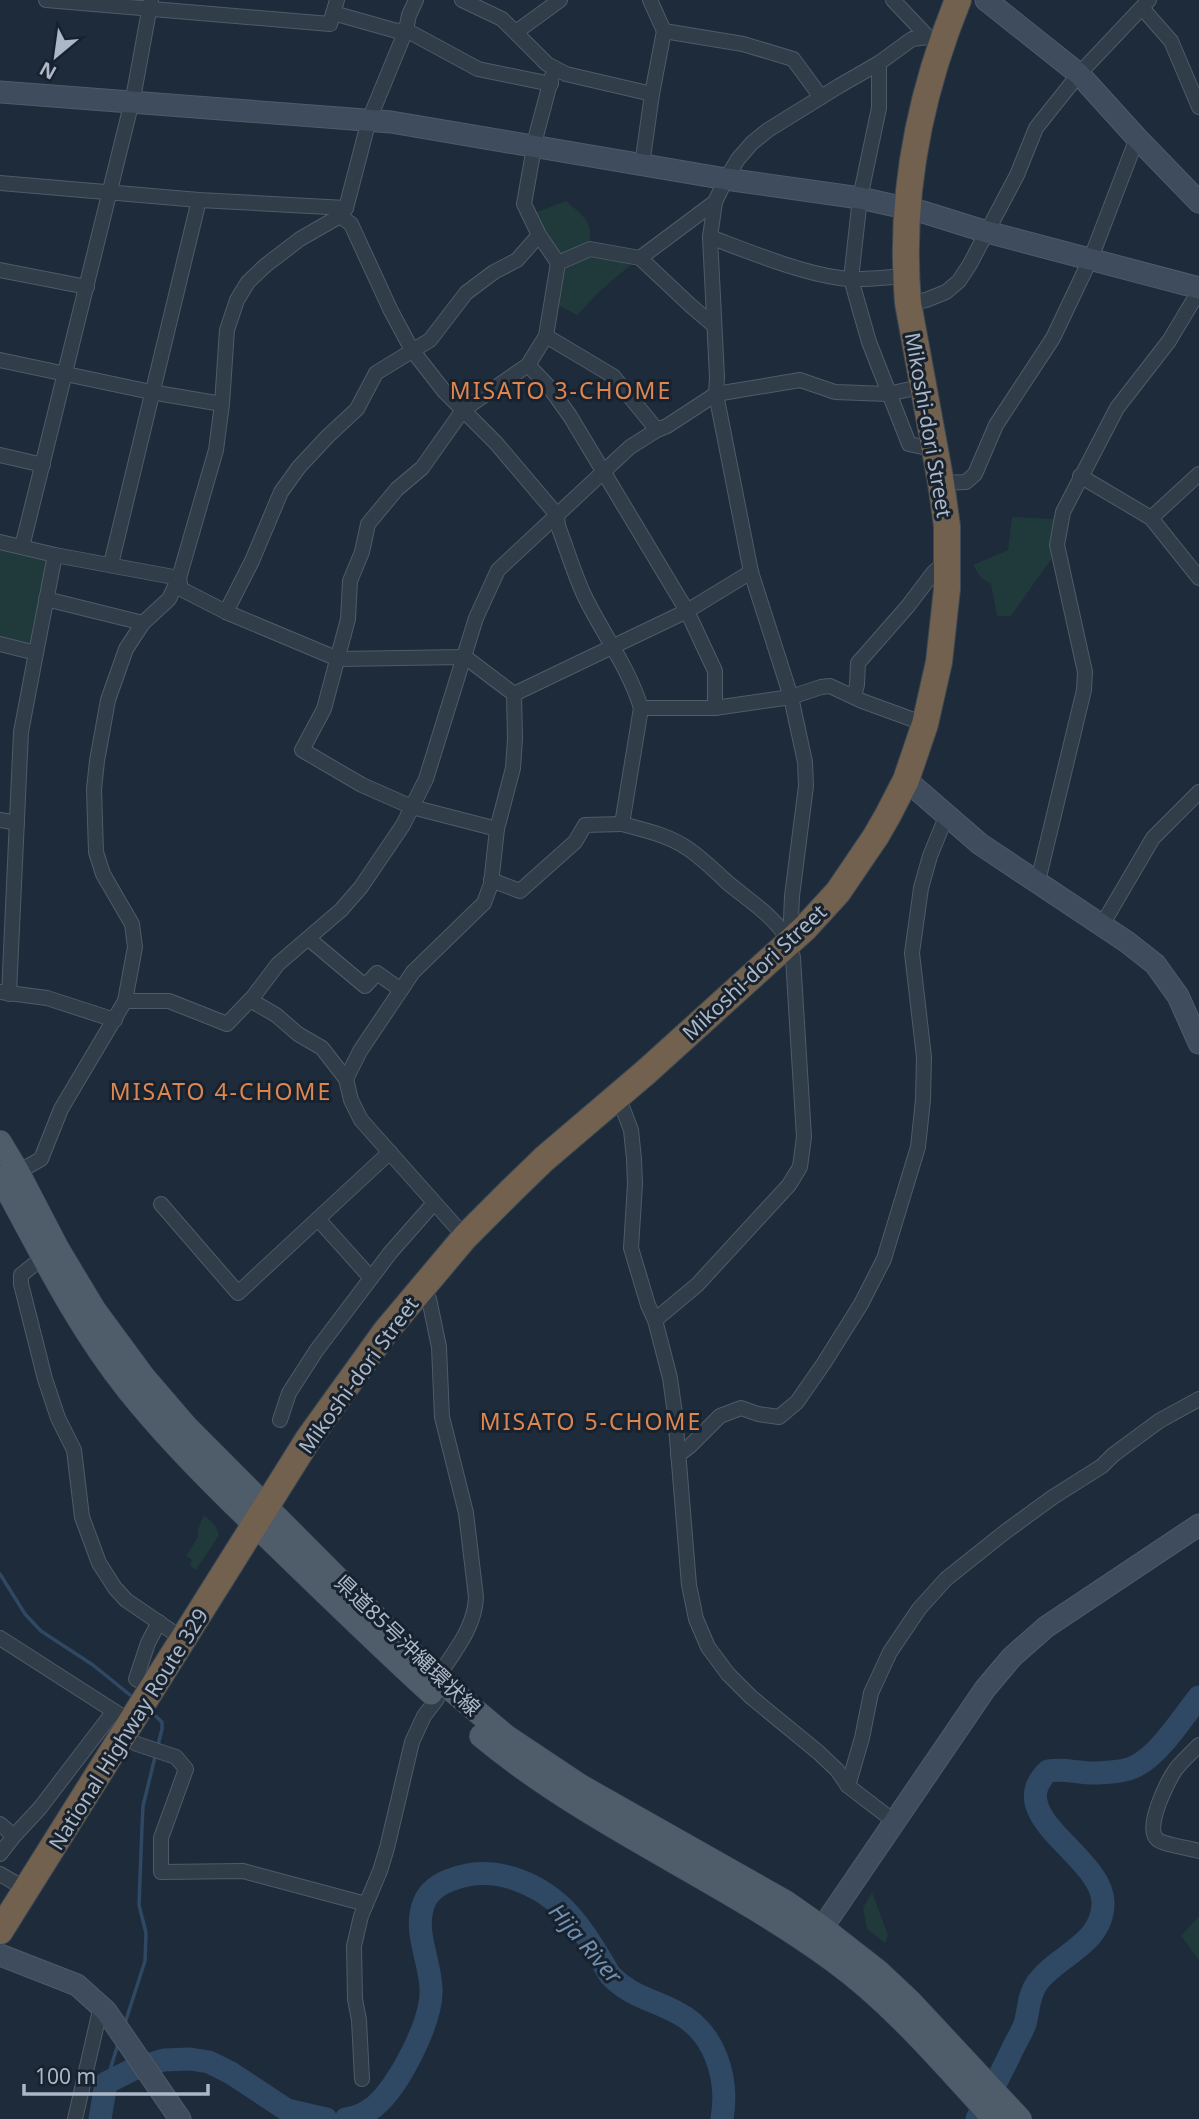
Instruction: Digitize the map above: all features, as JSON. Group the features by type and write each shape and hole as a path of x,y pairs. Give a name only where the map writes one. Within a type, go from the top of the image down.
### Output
{"highway":[{"name":"Mikoshi-dori Street","path":"261,1516 309,1438 386,1331 465,1237 544,1159 618,1096 821,911 876,836 906,780 925,724 939,662 947,589 947,526 942,483 908,303 906,208 935,40 958,0"},
{"name":"National Highway Route 329","path":"0,1931 27,1890 132,1710 183,1639 261,1516"}],"main road":[{"name":"県道85号沖縄環状線","path":"0,1142 9,1175 42,1258 77,1317 127,1389 171,1441 261,1516"},
{"name":"県道85号沖縄環状線","path":"9,1175 94,1309 144,1377 358,1626 437,1688 497,1749 573,1801 774,1920 817,1936 865,1985 1008,2116"}],"street":[{"path":"46,0 150,5 330,24 335,7 397,31 406,30 478,69 551,84"},
{"path":"244,16 247,0"},
{"path":"9,1175 41,1159 61,1109 125,1000 135,947 132,924 103,874 96,852 94,789 97,761 108,700 126,649 143,623 169,599 178,578 216,450 227,330 237,300 248,282 266,265 300,239 343,212 369,120 406,30 415,0"},
{"path":"462,0 502,19 547,64 566,74 652,94"},
{"path":"516,32 560,0"},
{"path":"892,0 935,40"},
{"path":"986,0 1079,74 1199,202"},
{"path":"642,165 664,31 647,1"},
{"path":"908,303 926,300 946,292 959,281 1017,175 1036,128 1079,74 1146,4 1171,41 1199,107"},
{"path":"22,547 132,102 150,5"},
{"path":"664,31 743,44 793,59 821,97"},
{"path":"655,1320 697,1285 789,1185 800,1167 804,1137 790,942 793,885 806,786 805,762 791,697 751,572 716,394 710,237 715,202 738,159 752,143 821,97 879,64 912,39 935,40"},
{"path":"879,64 879,108 860,198 851,279 869,342 909,444 936,450"},
{"path":"497,829 412,807 362,785 302,750 324,709 348,619 350,581 362,552 368,524 397,489 422,468 463,410 528,365 547,336 558,263 539,235 524,204 534,145 554,68"},
{"path":"0,92 369,120 534,145 726,179 860,198 1091,258 1199,290 1168,341 1117,408 1063,512 1057,545 1084,672 1084,690 1038,881"},
{"path":"942,483 966,482 975,474 996,425 1052,338 1091,258 1137,138"},
{"path":"0,183 343,212"},
{"path":"111,564 199,200"},
{"path":"640,258 715,202"},
{"path":"343,212 412,350 444,391 496,443 557,515 558,526 584,596 614,647 636,691 641,708 622,824"},
{"path":"226,612 252,561 281,492 306,459 357,409 376,373 430,340 466,293 494,272 517,260 539,235"},
{"path":"710,237 817,274 851,279 906,276"},
{"path":"558,263 590,248 640,258 711,323 714,320"},
{"path":"0,270 87,287"},
{"path":"547,336 613,376 657,430"},
{"path":"0,360 151,393 222,404"},
{"path":"528,365 550,388 569,416 687,611 715,671 715,708"},
{"path":"125,1000 169,1001 227,1024 278,964 341,911 388,849 426,779 476,618 498,570 630,447 716,394 800,380 835,392 888,394 924,386"},
{"path":"0,455 43,465"},
{"path":"1151,518 1199,474"},
{"path":"1080,476 1151,518 1199,578"},
{"path":"0,542 178,578"},
{"path":"55,555 21,732 5,993 47,998 115,1020"},
{"path":"854,696 858,663 947,560"},
{"path":"514,694 687,611 751,572"},
{"path":"178,578 181,589 226,612 338,659 465,657 514,694"},
{"path":"46,599 143,623"},
{"path":"0,644 36,653"},
{"path":"641,708 715,708 791,697 830,686 925,724"},
{"path":"346,1079 360,1051 413,972 484,903 491,880 497,829 513,768 514,694"},
{"path":"906,780 980,844 1127,942 1155,964 1178,996 1199,1043"},
{"path":"1102,925 1153,838 1199,792"},
{"path":"678,1454 690,1446 720,1416 741,1408 779,1417 797,1402 861,1304 884,1259 918,1147 924,1057 912,953 920,888 946,817"},
{"path":"0,820 17,824"},
{"path":"491,880 520,891 575,842 585,825 622,824 663,836 687,848 761,908 780,927 790,942"},
{"path":"309,939 365,986 377,973 401,990"},
{"path":"250,1000 322,1048 346,1079 351,1100 361,1120 465,1237"},
{"path":"618,1096 631,1130 634,1159 631,1248 655,1320 670,1378 691,1602 696,1619 708,1647 728,1674 751,1697 818,1752 837,1770 848,1786 895,1822"},
{"path":"160,1204 238,1293 390,1152"},
{"path":"280,1420 289,1392 316,1351 371,1278 434,1203"},
{"path":"318,1219 371,1278"},
{"path":"42,1258 21,1275 21,1284 58,1418 74,1450 82,1517 99,1563 126,1600 183,1639"},
{"path":"362,2079 359,2020 355,1999 354,1946 387,1848 412,1742 476,1611 466,1513 442,1417 439,1348 429,1299 420,1289"},
{"path":"848,1786 871,1693 890,1652 919,1609 946,1579 1005,1532 1101,1466 1159,1421 1199,1399"},
{"path":"817,1936 985,1689 1019,1650 1046,1627 1199,1525"},
{"path":"159,1622 136,1679 132,1710 146,1747 176,1757 186,1769 161,1838 161,1872 243,1871 366,1904"},
{"path":"0,1638 132,1710"},
{"path":"0,1854 132,1710"},
{"path":"1199,1745 1176,1769 1165,1789 1155,1818 1154,1833 1157,1839 1164,1842 1199,1851"},
{"path":"0,1824 14,1836"},
{"path":"0,1874 27,1890"},
{"path":"0,1955 77,1985 103,2009 180,2119"},
{"path":"75,2119 103,2009"}],"green space":[{"path":"566,201 586,220 590,237 589,245 561,257 544,234 534,213"},
{"path":"591,252 635,261 577,315 548,300 561,266"},
{"path":"1012,517 1057,519 1054,555 1011,616 997,616 991,584 981,578 973,565 1008,550"},
{"path":"0,542 55,555 36,653 0,644"},
{"path":"204,1515 215,1525 219,1535 196,1570 190,1566 192,1560 186,1556 198,1537 198,1529"},
{"path":"872,1892 888,1935 885,1943 867,1929 863,1908"},
{"path":"1199,1916 1199,1960 1181,1936"}],"waterway":[{"path":"0,1574 25,1614 41,1631 93,1665 135,1699"},
{"name":"Hija River","path":"977,2119 1024,2027 1030,1998 1037,1983 1087,1940 1101,1918 1103,1904 1099,1887 1088,1870 1045,1821 1037,1805 1037,1788 1048,1771 1098,1773 1122,1771 1136,1766 1154,1753 1199,1697"},
{"path":"149,1710 162,1722 158,1745"},
{"path":"125,2023 145,1961 146,1933 139,1905 143,1806 156,1753"},
{"name":"Hija River","path":"346,2119 375,2106 394,2084 413,2052 426,2017 431,1988 420,1924 424,1903 437,1887 470,1874 514,1878 553,1899 577,1924 610,1975 633,1993 676,2012 701,2031 710,2043 721,2072 724,2103 722,2119"},
{"path":"106,2083 118,2044"},
{"name":"Hija River","path":"100,2119 106,2083 134,2069 164,2060 190,2059 209,2062 231,2073 287,2110 326,2119"}],"district":[{"name":"MISATO 3-CHOME","path":"561,390"},
{"name":"MISATO 4-CHOME","path":"221,1091"},
{"name":"MISATO 5-CHOME","path":"591,1421"}]}
